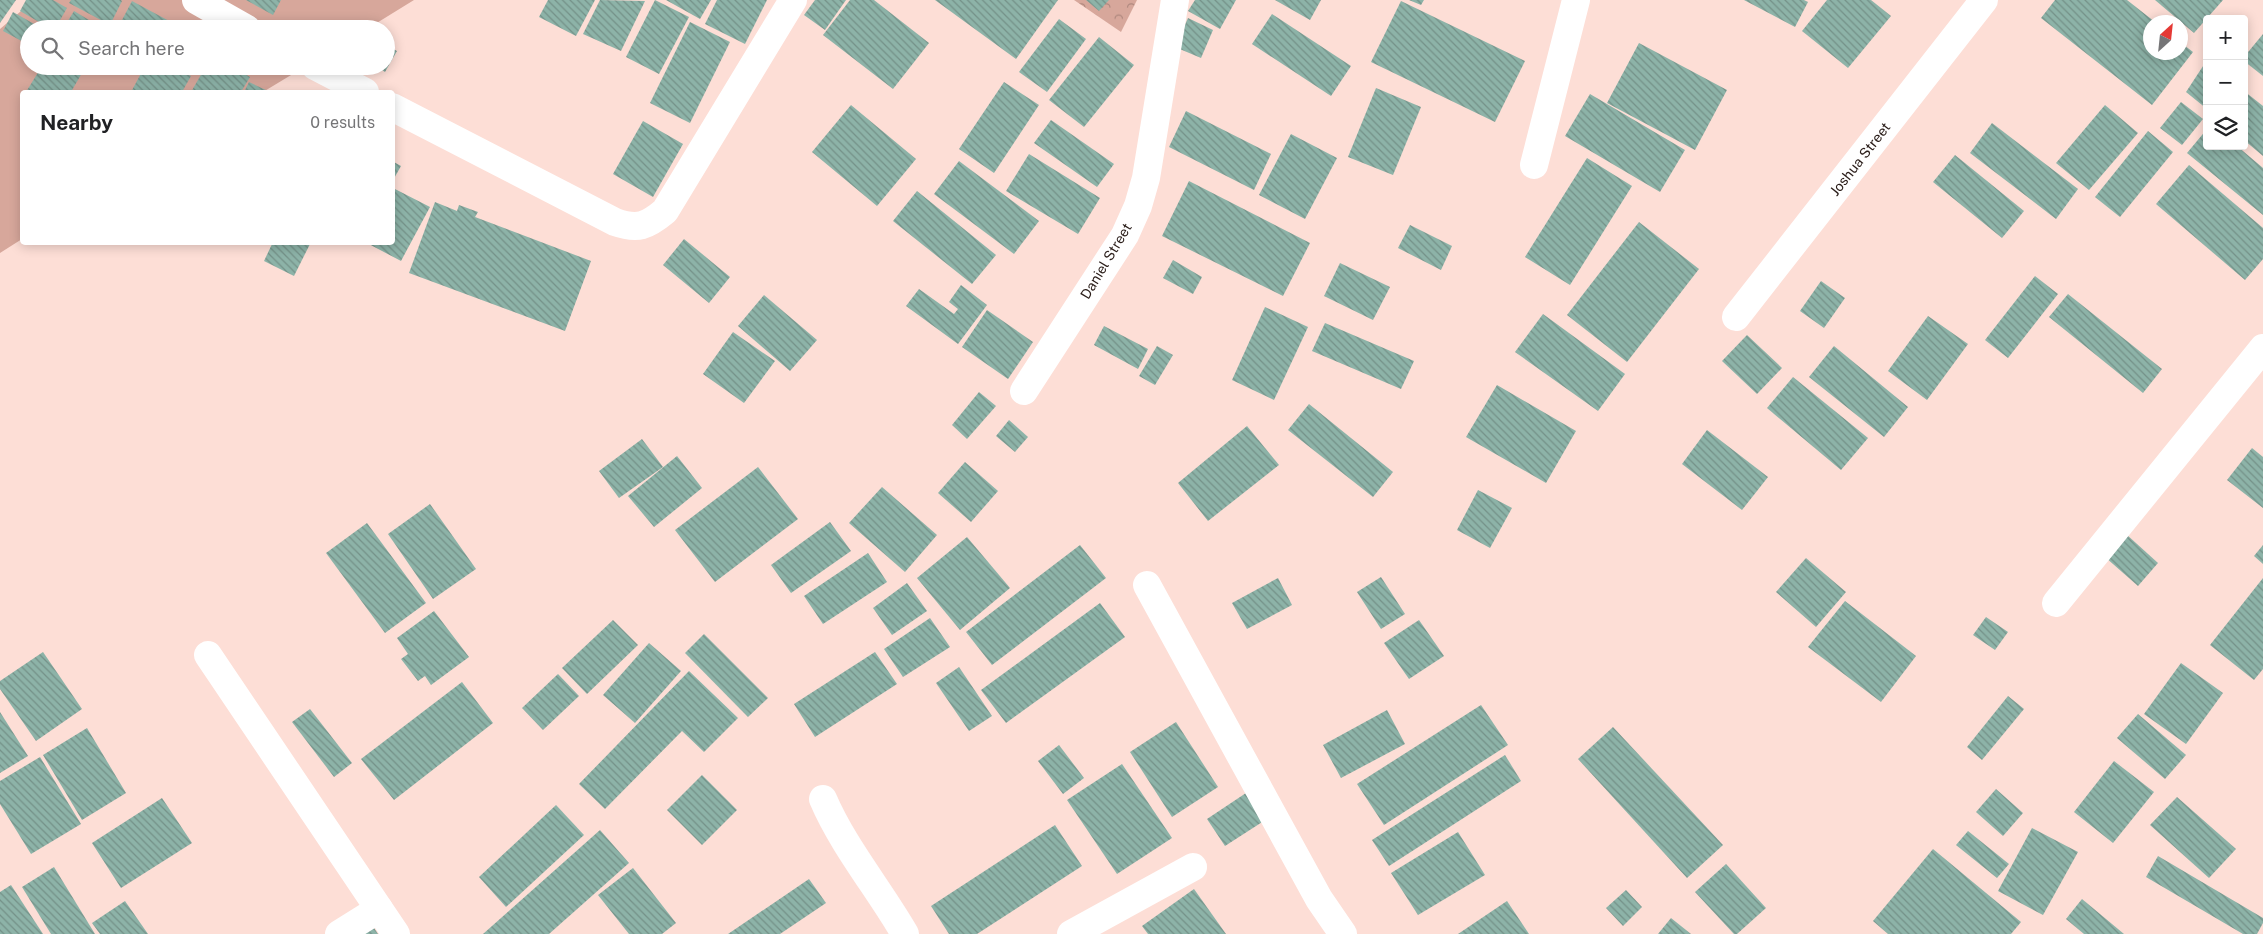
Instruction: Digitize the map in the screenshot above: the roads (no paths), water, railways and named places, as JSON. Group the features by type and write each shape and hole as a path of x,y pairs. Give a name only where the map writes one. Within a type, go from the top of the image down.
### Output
{"street":[{"path":"196,0 232,20"},
{"path":"395,108 615,222 631,228 650,224 665,211 793,0"},
{"name":"Daniel Street","path":"1024,391 1125,235 1138,206 1146,178 1176,0"},
{"path":"1534,165 1576,0"},
{"name":"Joshua Street","path":"1736,317 1984,0"},
{"path":"333,75 362,90"},
{"path":"2056,603 2263,348"},
{"path":"1147,585 1320,899 1343,934"},
{"path":"208,656 396,934"},
{"path":"824,799 834,824 881,893 905,934"},
{"path":"1071,934 1193,867"},
{"path":"339,934 379,909"}]}
